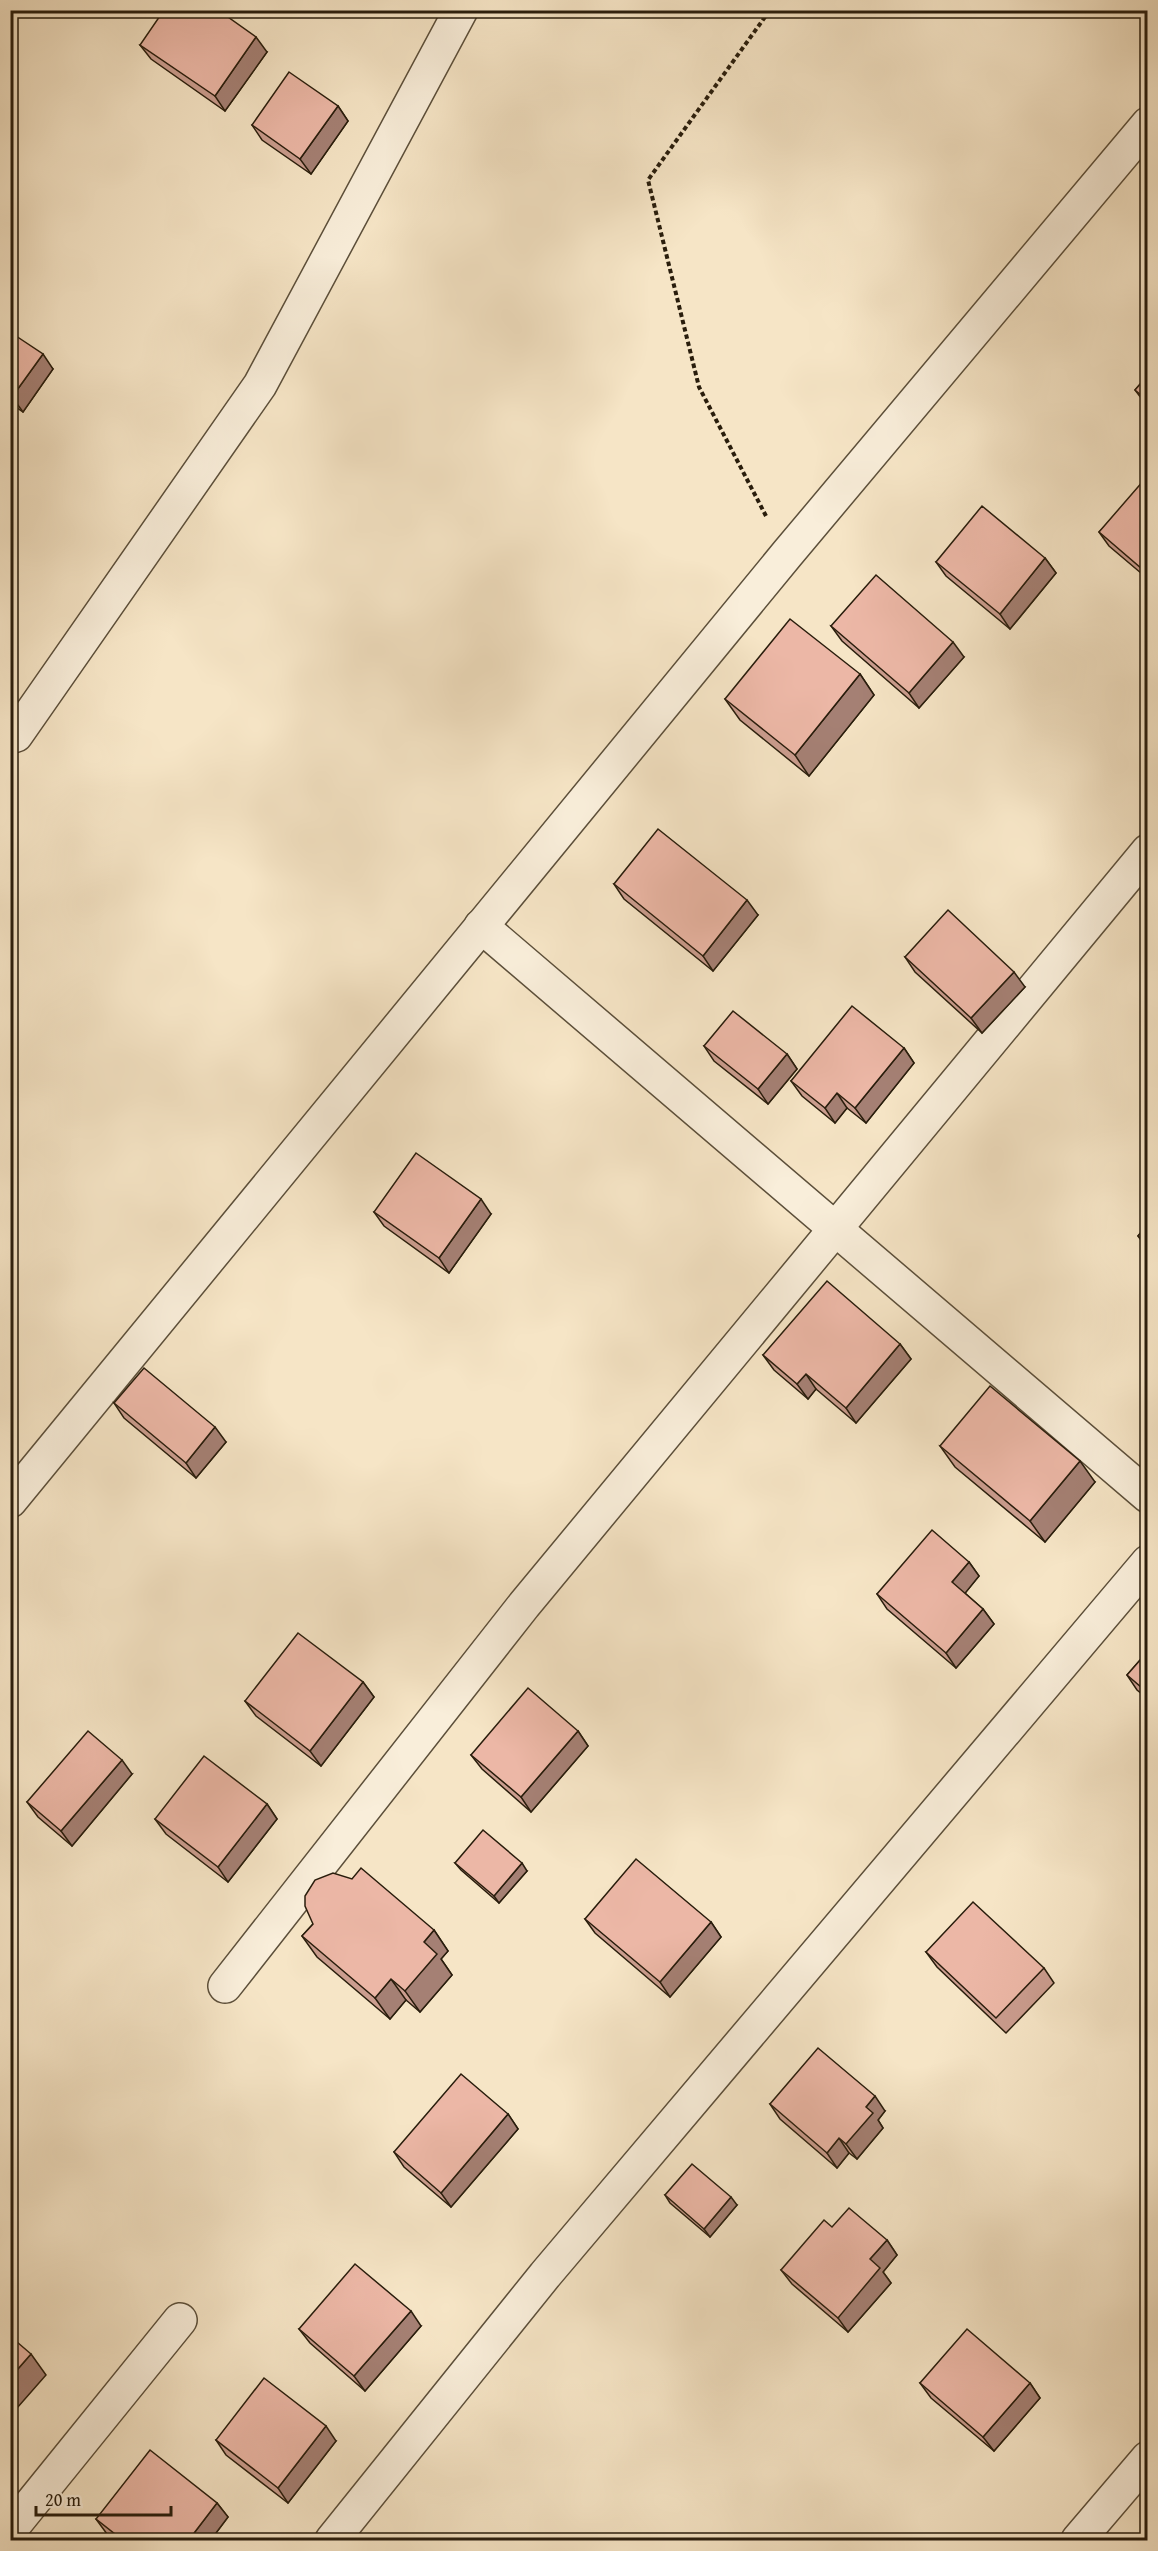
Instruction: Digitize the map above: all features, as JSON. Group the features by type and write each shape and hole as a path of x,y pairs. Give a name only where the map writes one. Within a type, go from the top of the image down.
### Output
{"street":[{"path":"10,737 16,735 260,385 461,10"},
{"path":"10,1501 787,554 1148,124"},
{"path":"225,1986 524,1605 1148,851"},
{"path":"481,926 1148,1496"},
{"path":"332,2541 545,2275 1148,1562"},
{"path":"10,2530 180,2320"},
{"path":"1078,2541 1148,2458"}],"path":[{"path":"770,10 648,180 699,387 787,554"}],"building":[{"path":"164,10 218,10 256,37 215,96 140,45"},
{"path":"289,72 338,106 300,159 252,125"},
{"path":"10,332 43,354 12,397 10,396"},
{"path":"1148,375 1148,401 1135,390"},
{"path":"1144,480 1148,483 1148,574 1099,532"},
{"path":"982,506 1045,558 1000,614 936,562"},
{"path":"876,575 953,642 909,693 831,626"},
{"path":"790,619 860,674 795,755 725,699"},
{"path":"658,829 747,900 703,956 614,884"},
{"path":"948,910 1014,972 971,1018 905,957"},
{"path":"852,1006 904,1048 855,1108 837,1093 825,1108 791,1081"},
{"path":"733,1011 787,1054 758,1089 704,1046"},
{"path":"416,1153 481,1199 439,1258 374,1212"},
{"path":"1148,1224 1148,1244 1138,1236"},
{"path":"827,1281 900,1344 846,1408 806,1374 797,1384 763,1355"},
{"path":"144,1368 215,1427 186,1463 114,1403"},
{"path":"990,1386 1080,1461 1030,1521 940,1446"},
{"path":"932,1530 969,1562 952,1582 983,1609 946,1653 877,1594"},
{"path":"298,1633 363,1682 310,1751 245,1701"},
{"path":"1148,1651 1148,1693 1127,1675"},
{"path":"528,1688 578,1731 521,1797 471,1755"},
{"path":"88,1731 122,1760 61,1831 27,1802"},
{"path":"204,1756 267,1804 218,1867 155,1819"},
{"path":"483,1830 522,1863 494,1896 455,1863"},
{"path":"636,1859 711,1922 660,1982 585,1919"},
{"path":"361,1868 434,1930 424,1942 437,1954 405,1991 391,1979 375,1998 302,1936 313,1924 305,1906 305,1896 315,1880 333,1873 352,1879"},
{"path":"973,1902 1044,1968 996,2018 926,1952"},
{"path":"818,2048 875,2096 866,2107 873,2113 846,2144 839,2138 827,2153 770,2104"},
{"path":"461,2074 508,2114 441,2193 394,2152"},
{"path":"692,2164 731,2197 704,2229 665,2195"},
{"path":"849,2208 887,2240 870,2259 880,2268 838,2318 781,2270 824,2220 832,2227"},
{"path":"355,2264 411,2311 354,2376 299,2329"},
{"path":"967,2329 1030,2383 983,2437 920,2383"},
{"path":"10,2336 31,2354 10,2378"},
{"path":"264,2378 326,2426 278,2488 216,2440"},
{"path":"150,2450 217,2503 188,2541 124,2541 96,2519"}]}
